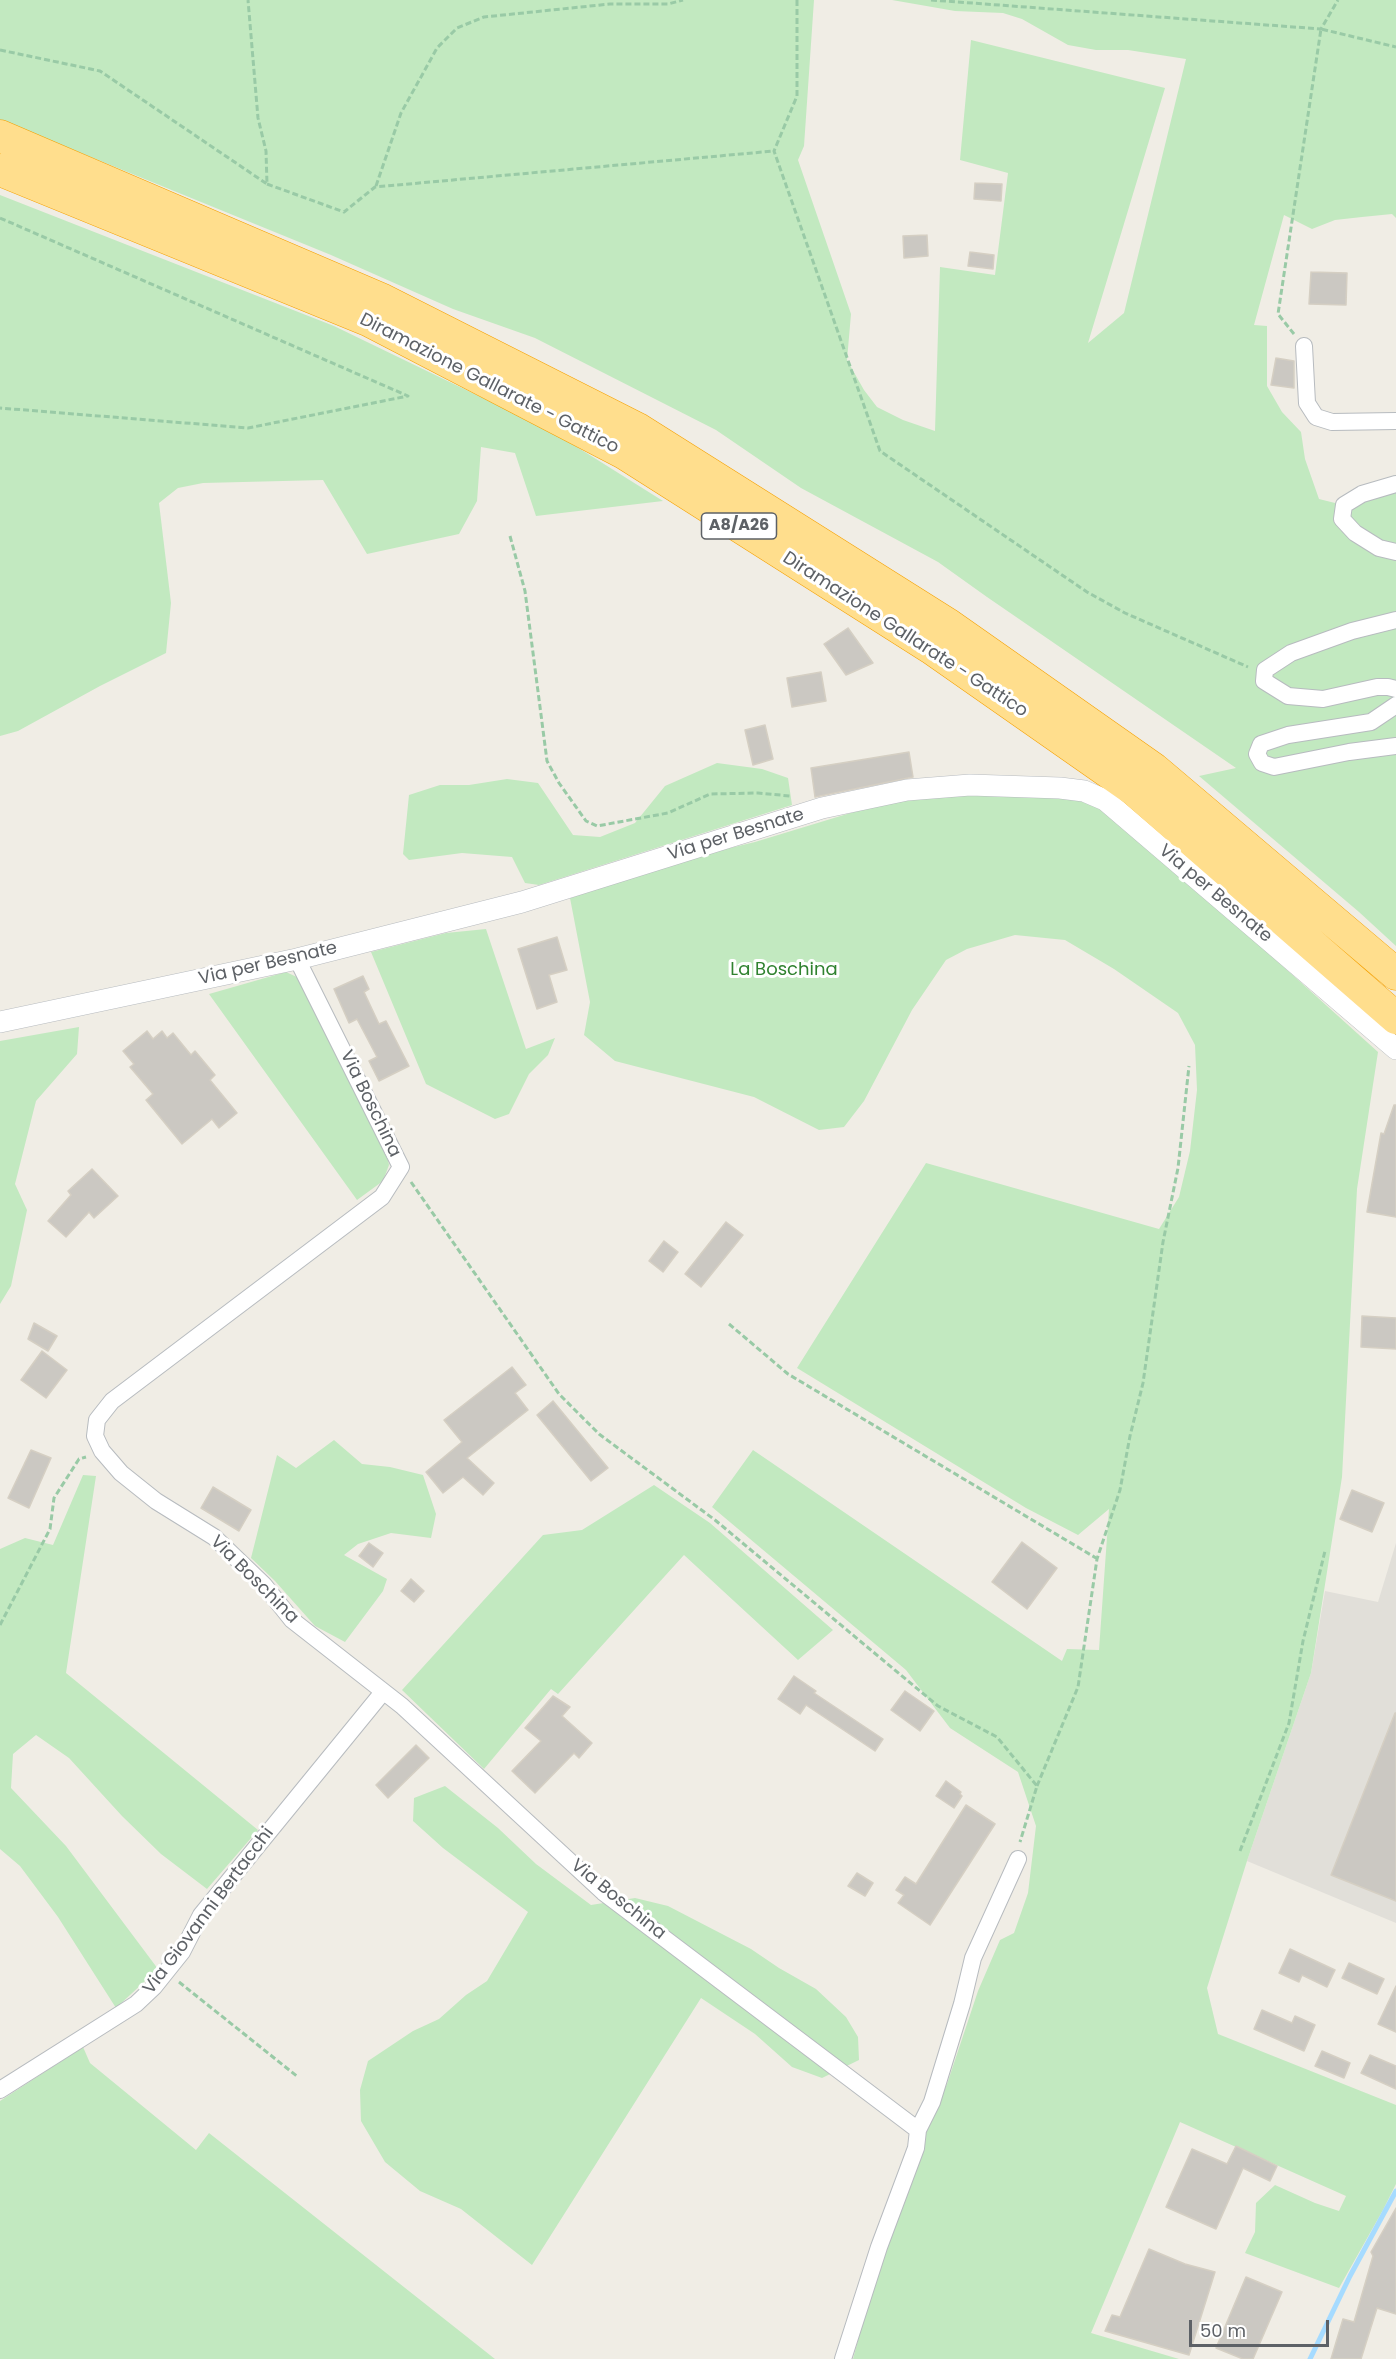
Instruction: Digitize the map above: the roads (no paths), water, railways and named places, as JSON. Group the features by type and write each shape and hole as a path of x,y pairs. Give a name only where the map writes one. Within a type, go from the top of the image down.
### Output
{"highway":[{"name":"Diramazione Gallarate - Gattico","path":"0,136 383,300 638,429 949,625 1154,769 1396,974"},
{"name":"Diramazione Gallarate - Gattico","path":"0,170 370,321 624,453 931,648 1134,790 1396,1018"}],"street":[{"path":"1304,346 1307,403 1316,417 1332,422 1396,421"},
{"path":"1396,484 1362,494 1344,505 1342,519 1355,533 1379,548 1396,552"},
{"path":"1396,620 1352,631 1291,653 1264,670 1264,681 1288,696 1323,699 1377,687 1396,689"},
{"path":"1396,705 1371,722 1287,735 1261,744 1257,754 1262,763 1274,767 1349,752 1396,746"},
{"name":"Via per Besnate","path":"0,1022 297,959 522,902 812,811 907,790 970,785 1060,788 1084,791 1105,800 1396,1049"},
{"name":"Via Boschina","path":"297,959 401,1167 382,1197 112,1401 97,1420 95,1436 102,1451 121,1473 156,1501 214,1537 264,1585 292,1620 402,1706 603,1892 918,2130"},
{"name":"Via Giovanni Bertacchi","path":"0,2090 136,2004 154,1987 182,1952 201,1916 383,1692"},
{"path":"843,2359 879,2247 916,2148 918,2130 932,2102 962,2004 973,1958 1018,1859"}],"waterway":[{"path":"1310,2359 1350,2276 1396,2191"}],"park label":[{"name":"La Boschina","path":"784,970"}]}
